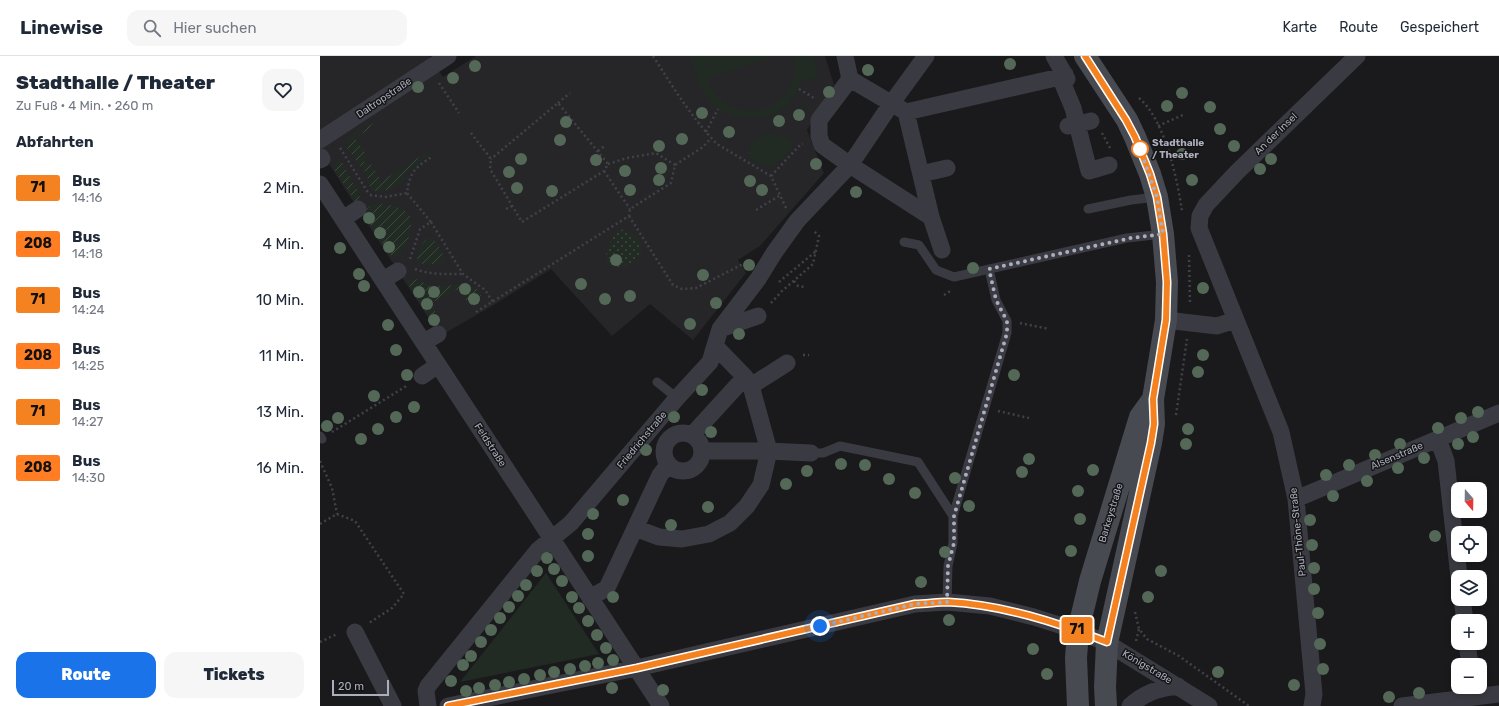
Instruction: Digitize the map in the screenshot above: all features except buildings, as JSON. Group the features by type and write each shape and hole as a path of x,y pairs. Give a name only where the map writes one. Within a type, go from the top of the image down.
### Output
{"street":[{"path":"845,56 850,79 906,112 1064,77"},
{"name":"Friedrichstraße","path":"428,706 426,691 428,686 538,550 571,524 677,398 710,362 717,338 755,306 756,277 768,254 802,222 850,165 891,104 926,56"},
{"path":"1054,56 1064,77 1079,124 1089,171 1109,165"},
{"name":"Barkeystraße","path":"1085,56 1126,120 1150,174 1157,197 1163,234 1167,282 1166,320 1153,399 1154,424 1151,443 1107,642 1105,686 1106,706"},
{"name":"An der Insel","path":"1200,216 1206,205 1237,172 1357,56"},
{"name":"Daltropstraße","path":"325,137 440,60"},
{"path":"850,79 828,105 819,120 816,138 822,145 850,165 932,217"},
{"path":"906,112 932,217 942,250"},
{"path":"320,157 322,159 320,160"},
{"path":"921,174 947,168"},
{"name":"Feldstraße","path":"320,184 383,280 396,309 429,355 495,464 552,540 661,706"},
{"path":"343,219 358,209"},
{"name":"Paul-Thöne-Straße","path":"1200,216 1199,228 1235,320 1282,432 1296,499 1314,694 1312,706"},
{"path":"383,280 402,268"},
{"path":"1166,320 1217,326 1235,320"},
{"path":"635,528 659,537 682,539 709,534 730,523 747,506 761,485 769,451 748,381 717,338"},
{"path":"692,435 748,381 787,362"},
{"name":"Barkeystraße","path":"1078,706 1076,658 1078,631 1090,581 1140,417 1153,399"},
{"name":"Alsenstraße","path":"1296,499 1499,413"},
{"path":"653,427 668,440"},
{"path":"686,433 692,435 700,444 702,450 699,464 688,471 681,472 675,470 668,465 663,456 663,450 668,440 674,435 686,433"},
{"path":"1438,439 1446,461 1458,570"},
{"path":"702,450 811,453"},
{"path":"590,598 607,588 660,475 668,465"},
{"name":"Königstraße","path":"448,706 637,668 915,604 947,602 990,606 1018,612 1107,642 1209,706"},
{"path":"355,632 393,706"},
{"path":"1130,706 1148,693 1160,688 1178,686"},
{"path":"1487,693 1499,694"},
{"path":"1402,706 1463,694"}],"lane":[{"path":"1088,209 1131,200 1157,197"},
{"path":"904,242 919,245 936,270 954,277 1131,238 1163,234"},
{"path":"947,602 948,566 954,543 954,516 1007,333 1007,321 996,300 989,269"},
{"path":"657,382 677,398"},
{"path":"811,453 823,453 840,446 918,462 954,516"}],"path":[{"path":"653,56 690,114 711,138 717,144 771,176 787,211 819,236 813,264 782,291 755,306"},
{"path":"440,60 459,113"},
{"path":"491,159 570,93"},
{"path":"558,103 608,164"},
{"path":"706,132 718,109"},
{"path":"1158,126 1183,115"},
{"path":"471,133 491,159 490,169 522,222 604,172 608,164 627,158 656,153 675,164"},
{"path":"325,137 370,195 385,196 407,193"},
{"path":"630,209 672,183 675,164 703,146 711,138"},
{"path":"771,176 800,145 816,138"},
{"path":"598,151 606,144"},
{"path":"433,156 417,167 409,180 407,193 431,222 463,274 485,290 493,302"},
{"path":"604,172 630,209 629,216 673,285 682,289 696,288 768,254"},
{"path":"358,209 370,195"},
{"path":"756,210 779,196"},
{"path":"506,210 512,206"},
{"path":"476,312 629,216"},
{"path":"431,222 420,229 402,268 442,274 463,274"},
{"path":"755,306 815,252"},
{"path":"794,281 798,286 804,287"},
{"path":"1007,321 1049,329"},
{"path":"321,438 429,355"},
{"path":"986,409 1029,418"},
{"path":"320,461 332,488 337,514"},
{"path":"320,524 337,514"},
{"path":"337,514 355,521 404,594 392,608 355,632"},
{"path":"1134,608 1139,629 1147,639 1179,656 1249,706"}],"shaded area":[{"path":"320,56 429,56 443,77 476,56 825,56 834,85 807,130 824,173 760,246 738,260 746,273 693,340 650,304 612,336 551,269 440,336 320,150"},
{"path":"690,56 775,56 707,79 717,96 730,106 745,111 761,110 776,103 787,92 794,76 795,56 813,56 819,76 803,81 791,101 781,110 763,117 753,119 744,118 725,113 710,101 700,85"},
{"path":"374,123 375,125 355,138 366,154 364,162 371,164 382,181 429,151 431,154 417,164 406,174 403,180 393,188 379,192 373,190 370,186 366,173 347,148 348,139"},
{"path":"771,133 789,139 793,144 790,151 779,161 772,164 757,163 751,159 747,153 748,149 756,139"},
{"path":"342,162 358,192 360,199 356,203 333,168 334,165"},
{"path":"376,204 385,204 400,208 411,217 411,227 408,239 404,249 396,255 390,255 364,215 368,208"},
{"path":"624,229 637,238 641,247 639,255 633,262 624,266 615,267 608,264 606,256 616,232"},
{"path":"429,238 437,243 444,258 442,262 423,264 418,260 417,256 421,247"},
{"path":"414,279 431,286 461,285 476,288 480,293 481,300 476,307 473,306 466,300 460,288 431,303 439,319 438,325 435,325 408,284 409,280"},
{"path":"546,573 599,654 460,682"}],"bus line":[{"name":"71","path":"448,706 637,668 915,604 947,602 990,606 1018,612 1107,642 1151,443 1154,424 1153,399 1166,320 1167,282 1163,234 1157,197 1150,174 1135,137 1126,120 1085,56"}],"place":[{"name":"Stadthalle / Theater","path":"1140,149"}],"route":[{"path":"820,626 915,604 947,602 948,566 954,543 954,516 1007,333 1007,321 996,300 989,269 1131,238 1163,234 1157,197 1140,149"}]}
